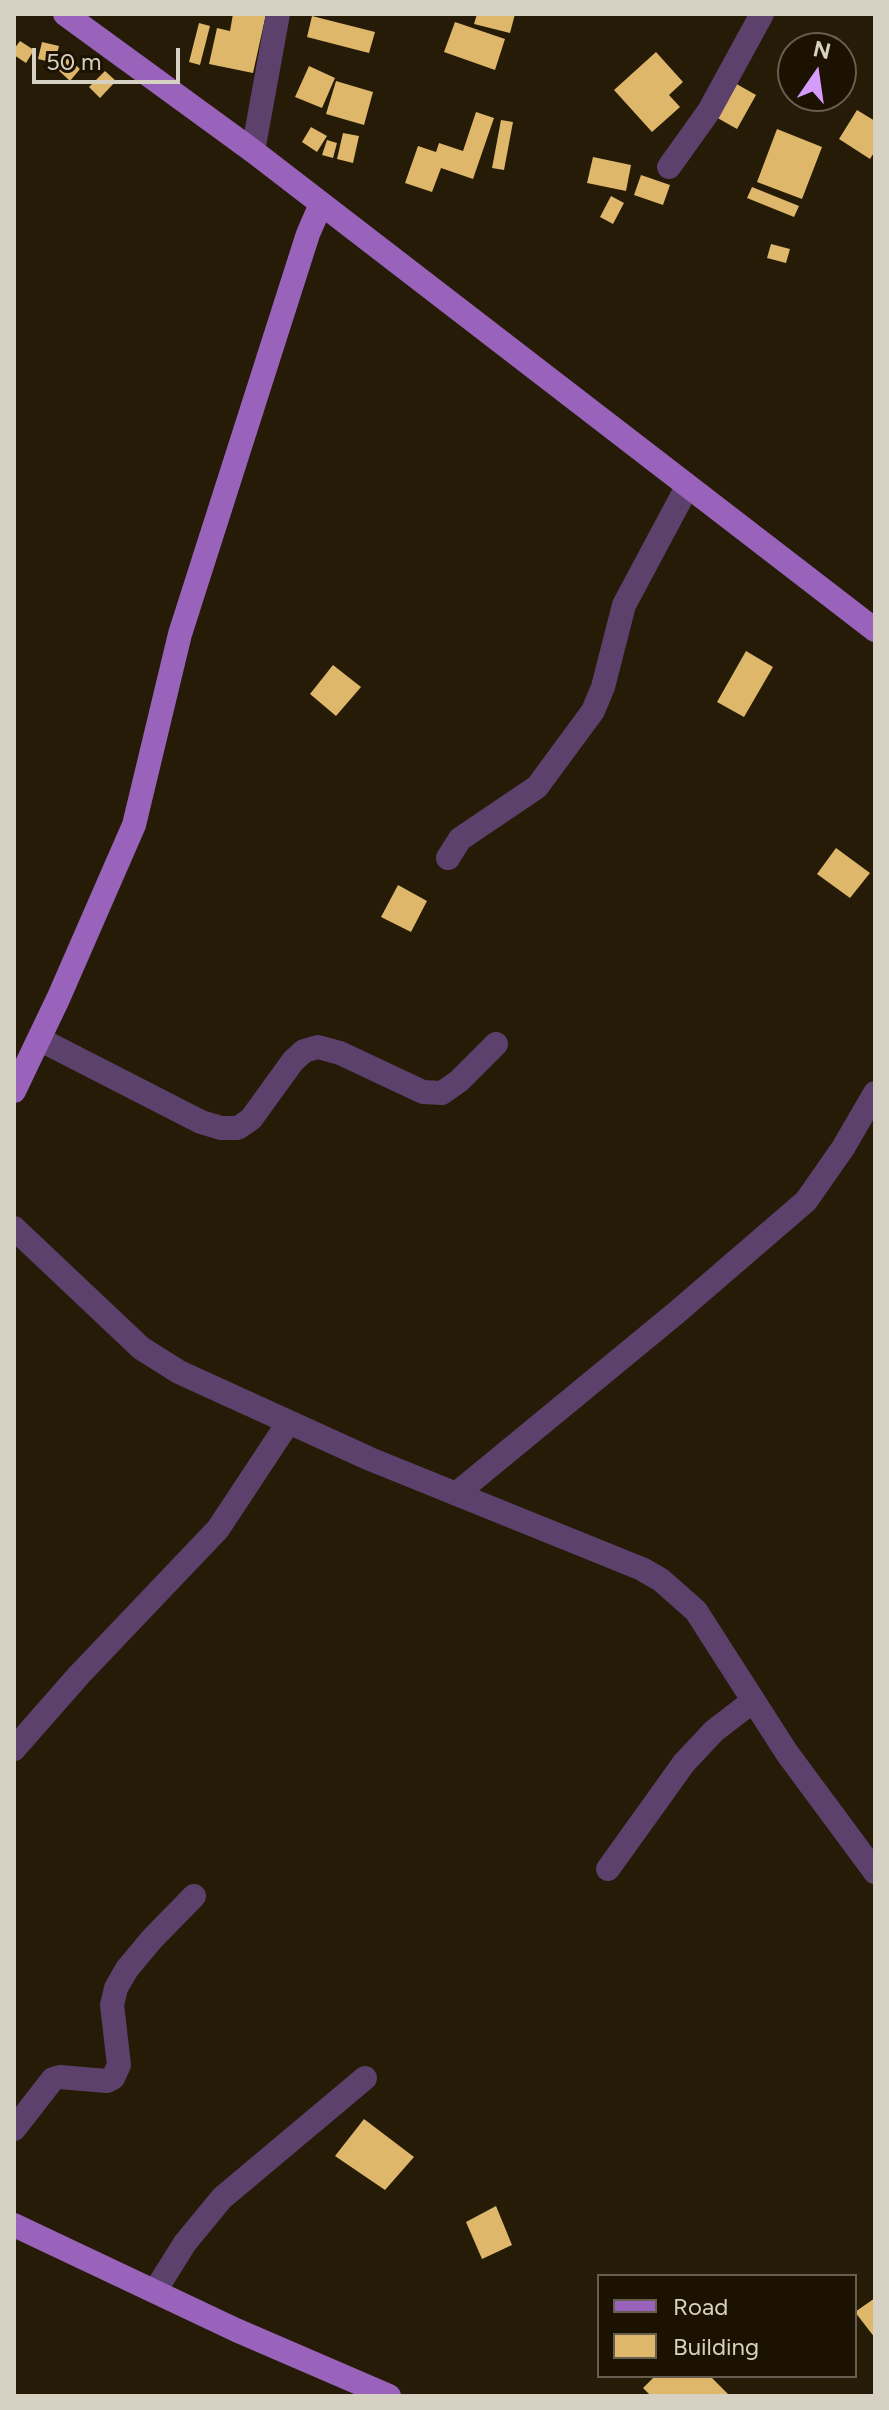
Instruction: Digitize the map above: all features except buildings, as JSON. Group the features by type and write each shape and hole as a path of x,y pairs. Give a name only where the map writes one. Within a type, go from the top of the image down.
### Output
{"main road":[{"path":"65,14 253,151 875,630"},
{"path":"14,1091 134,825 180,634 308,234 321,204"},
{"path":"14,2225 389,2396"}],"street":[{"path":"253,151 278,14"},
{"path":"669,167 709,111 762,14"},
{"path":"448,858 460,839 537,787 593,711 603,687 624,605 687,487"},
{"path":"39,1039 201,1122 221,1128 238,1128 251,1119 293,1061 304,1051 318,1047 340,1053 423,1092 442,1093 459,1081 496,1044"},
{"path":"456,1494 676,1313 806,1201 843,1148 875,1093"},
{"path":"14,1228 141,1348 179,1372 288,1423 642,1569 661,1580 696,1611 787,1753 875,1872"},
{"path":"14,1749 79,1675 218,1529 288,1423"},
{"path":"608,1869 684,1763 714,1731 753,1701"},
{"path":"14,2129 53,2079 107,2081 113,2078 119,2065 112,2005 116,1988 143,1949 194,1896"},
{"path":"155,2291 185,2243 222,2198 365,2078"}]}
